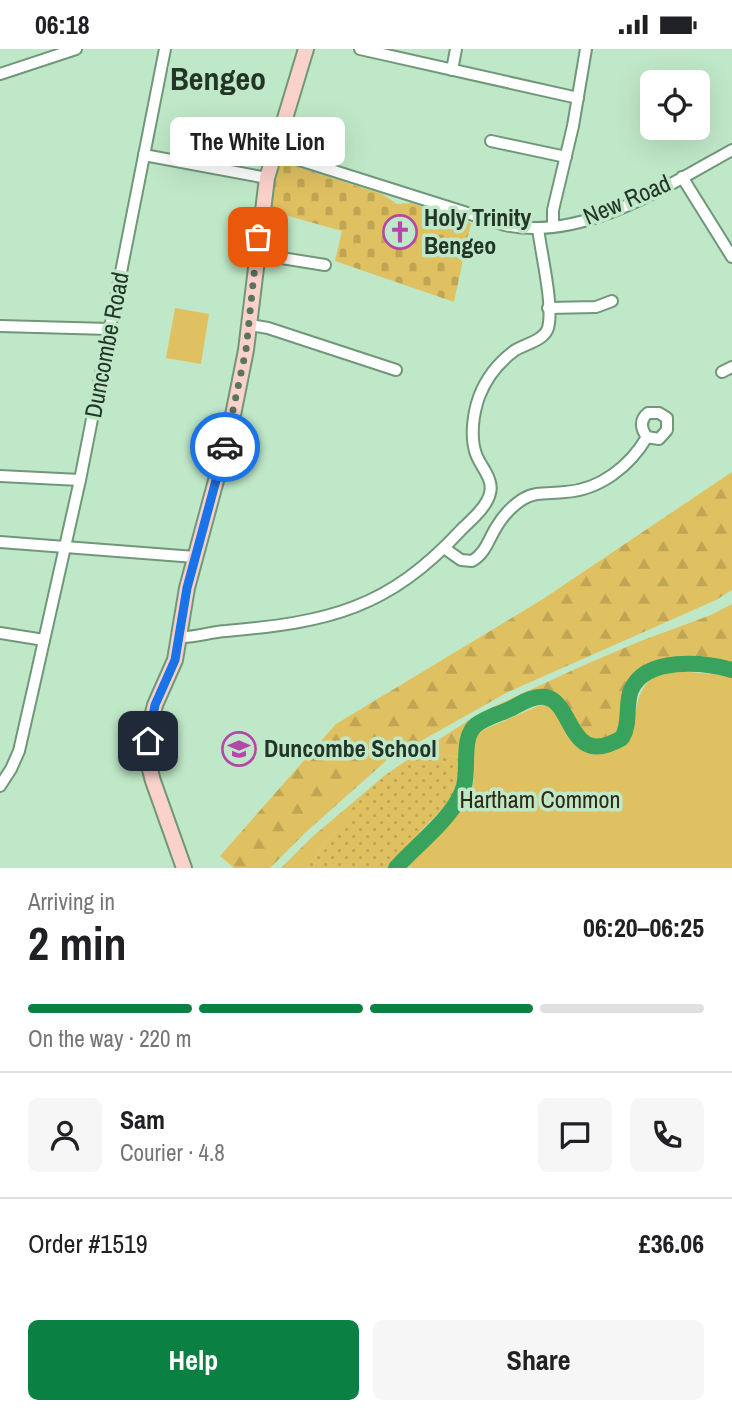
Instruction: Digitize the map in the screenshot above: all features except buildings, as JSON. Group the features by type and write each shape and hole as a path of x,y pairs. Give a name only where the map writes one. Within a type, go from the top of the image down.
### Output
{"main road":[{"path":"184,868 153,781 148,762 148,741 155,705 175,660 187,588 231,425 250,325 267,178 306,49"}],"street":[{"path":"0,74 76,49"},
{"name":"Duncombe Road","path":"0,786 12,769 19,751 80,480 165,49"},
{"path":"360,49 578,98"},
{"path":"452,70 456,49"},
{"path":"553,227 553,210 586,49"},
{"path":"491,141 566,157"},
{"name":"New Road","path":"274,152 505,225 538,228 600,215 682,177 732,150"},
{"path":"144,155 267,178"},
{"path":"682,177 732,257"},
{"path":"179,637 293,625 332,616 400,585 444,548 490,495 491,486 475,452 472,438 479,396 490,375 506,358 545,335 548,326 538,228"},
{"path":"257,254 325,265"},
{"path":"548,308 596,307 612,301"},
{"path":"250,325 268,328 396,370"},
{"path":"0,326 109,329"},
{"path":"444,548 461,560 477,558 501,519 523,499 539,493 574,491 596,484 625,466 647,437"},
{"path":"0,476 80,480"},
{"path":"0,542 195,557"},
{"path":"0,633 44,640"}],"green space":[{"path":"285,163 382,194 397,204 411,203 471,223 454,302 335,261 342,231 267,210 276,167"},
{"path":"175,308 209,314 201,364 166,358"},
{"path":"732,472 732,590 716,600 508,692 387,760 270,868 234,868 220,856 336,724 543,599"},
{"path":"732,604 732,664 708,660 672,660 644,669 637,674 626,691 620,726 610,738 597,742 587,738 576,727 559,699 544,693 533,694 468,727 460,740 460,757 438,754 410,758 480,713 582,666 711,615"},
{"name":"Hartham Common","path":"677,671 732,678 732,868 409,868 409,861 456,815 470,794 474,778 471,746 474,734 538,706 550,704 557,708 572,736 583,747 598,752 617,749 626,744 631,736 640,694 646,684 658,675"},
{"path":"438,754 460,757 455,791 444,807 388,868 307,868 329,838 350,817 350,805 410,758"},
{"path":"350,805 351,817 329,838 307,868 281,868 312,837"}],"waterway":[{"path":"396,868 444,819 460,797 465,779 468,737 476,725 531,699 545,697 555,702 562,710 581,740 591,746 604,746 622,738 631,690 638,679 649,671 677,664 707,665 732,670"}],"way so far":[{"path":"225,447 246,350 258,237"}],"place":[{"name":"Holy Trinity Bengeo","path":"400,232"},
{"name":"The White Lion","path":"258,237"},
{"name":"Duncombe School","path":"239,749"}],"district":[{"name":"Bengeo","path":"218,79"}],"route":[{"path":"148,741 155,705 175,660 187,588 225,447"}]}
